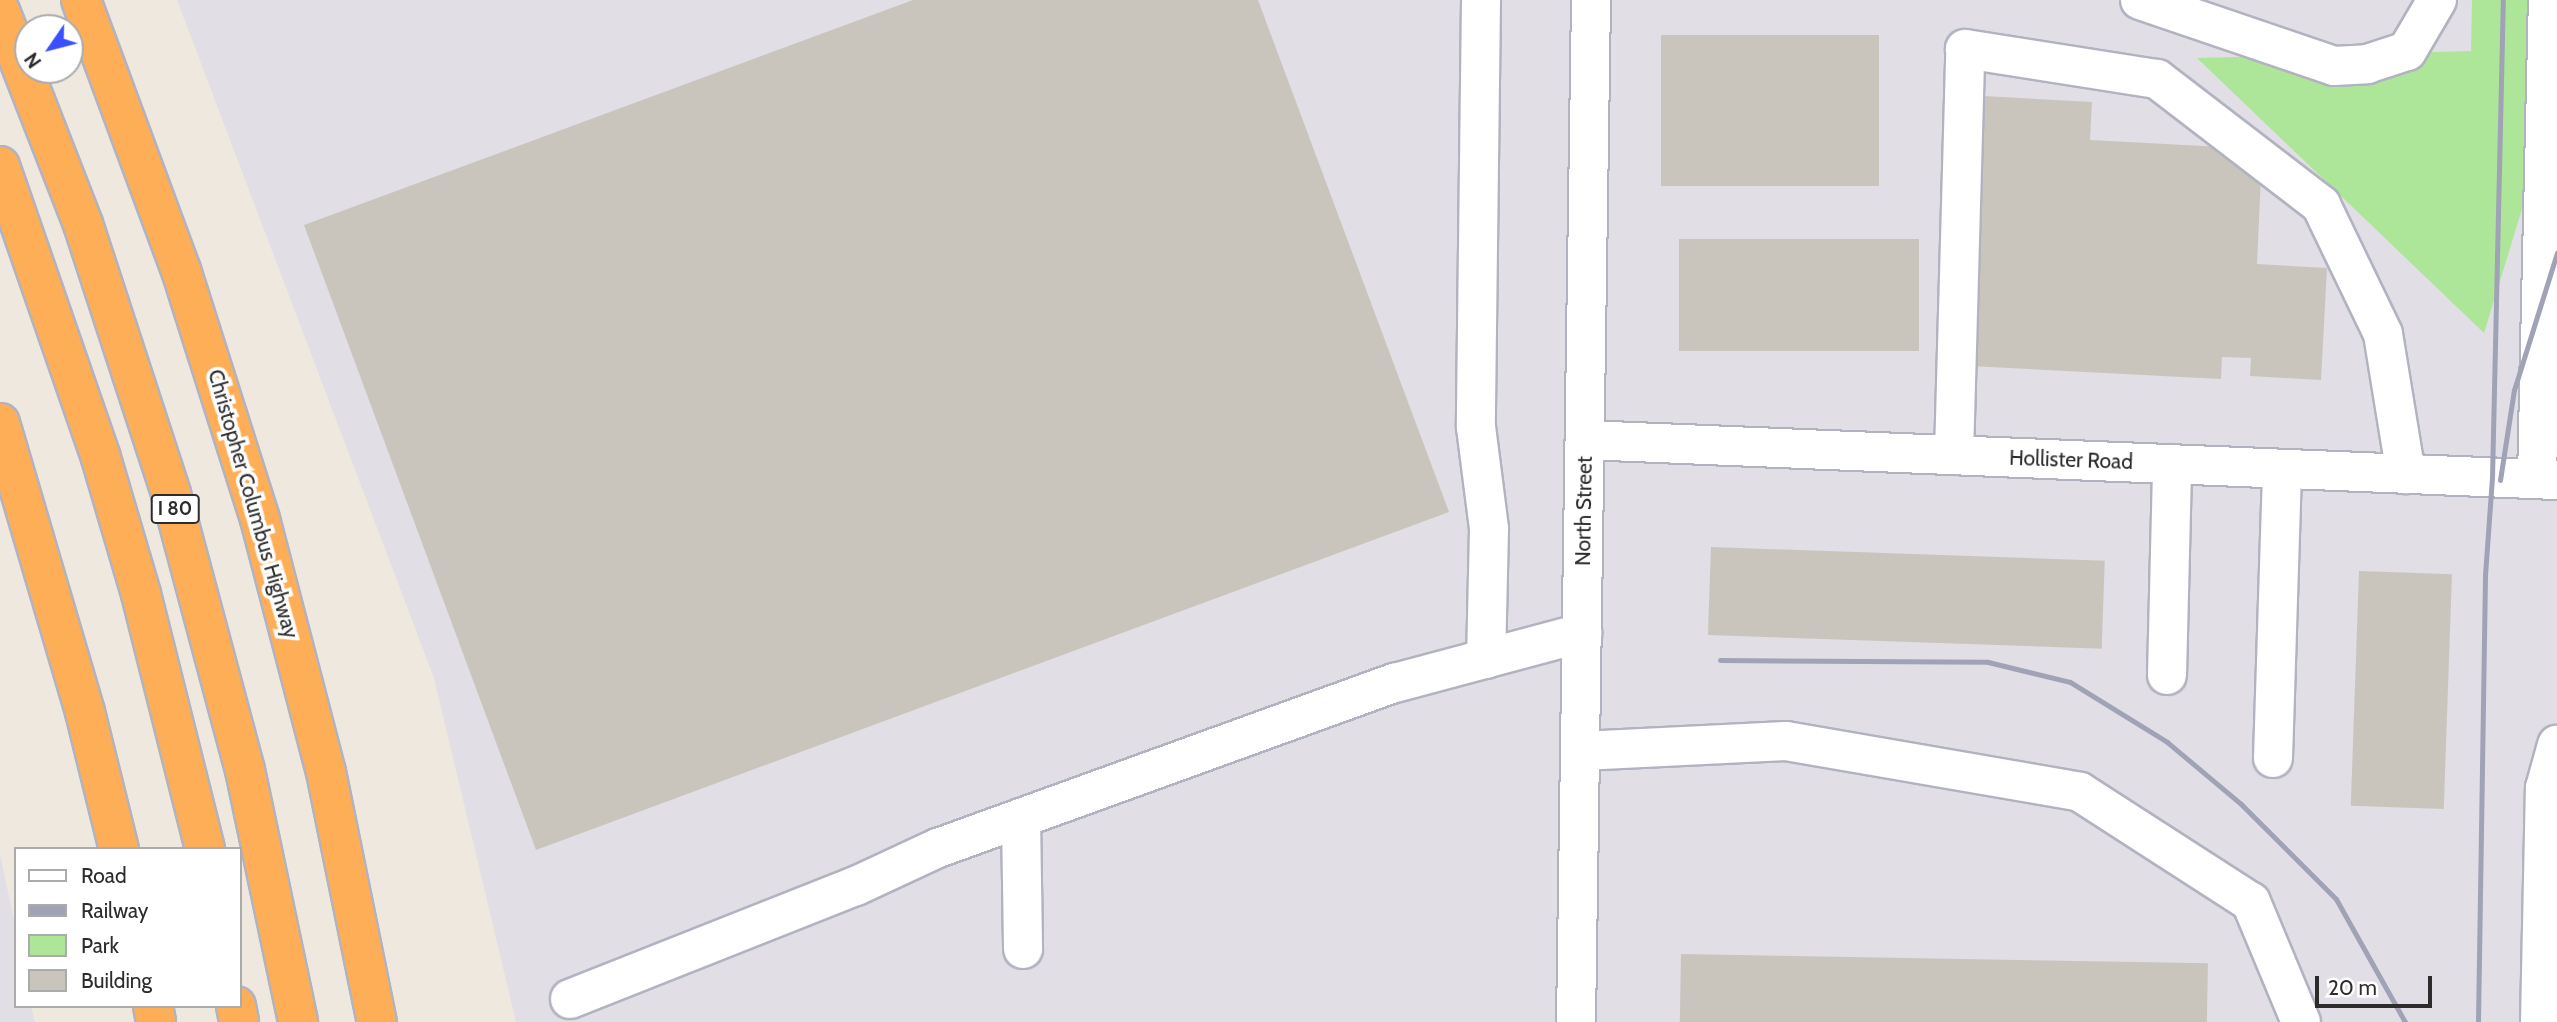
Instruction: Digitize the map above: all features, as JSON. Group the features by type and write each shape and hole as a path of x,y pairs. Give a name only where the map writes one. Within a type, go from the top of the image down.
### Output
{"highway":[{"name":"Christopher Columbus Highway","path":"81,0 181,270 226,408 295,646 338,830 377,1022"},
{"name":"I 80","path":"0,11 83,224 171,494 245,770 298,1022"},
{"name":"I 80","path":"0,166 101,458 141,594 204,847"},
{"path":"0,423 75,674 118,847"},
{"path":"338,830 404,1022"}],"street":[{"path":"1481,0 1476,427 1489,529 1486,659"},
{"name":"North Street","path":"1576,1022 1591,0"},
{"path":"2140,0 2334,65 2367,64 2407,51 2437,0"},
{"path":"2547,480 2548,0"},
{"path":"1954,455 1965,49 2157,79 2321,205 2383,334 2406,474"},
{"name":"Hollister Road","path":"1585,440 2547,480"},
{"path":"2167,675 2172,464"},
{"path":"2273,758 2282,469"},
{"path":"570,999 1021,818 1395,683 1582,633"},
{"path":"1581,751 1786,741 2080,792 2251,902 2301,1022"},
{"path":"2540,1022 2545,788 2557,745"},
{"path":"1021,818 1023,949"}],"shaded area":[{"path":"177,0 2557,0 2557,1022 516,1022 434,678"},
{"path":"0,854 14,920 14,1008 32,1008 35,1022 0,1022"}],"green space":[{"path":"2472,0 2557,0 2557,95 2484,333 2197,58 2471,51"}],"building":[{"path":"913,0 1258,0 1449,512 536,850 304,225"},
{"path":"1661,35 1879,35 1879,186 1661,186"},
{"path":"1983,96 2092,102 2090,140 2222,147 2261,175 2257,264 2327,268 2321,380 2250,376 2251,358 2222,357 2221,379 1970,366"},
{"path":"1679,239 1919,239 1919,351 1679,351"},
{"path":"1711,547 2105,561 2102,649 1708,635"},
{"path":"2359,571 2452,574 2444,809 2351,806"},
{"path":"1681,954 2208,963 2207,1022 1680,1022"}],"railway":[{"path":"2478,1022 2485,575 2492,478 2503,0"},
{"path":"2500,480 2514,390 2557,253"},
{"path":"1720,660 1988,662 2070,682 2167,742 2241,804 2336,899 2405,1022"}]}
